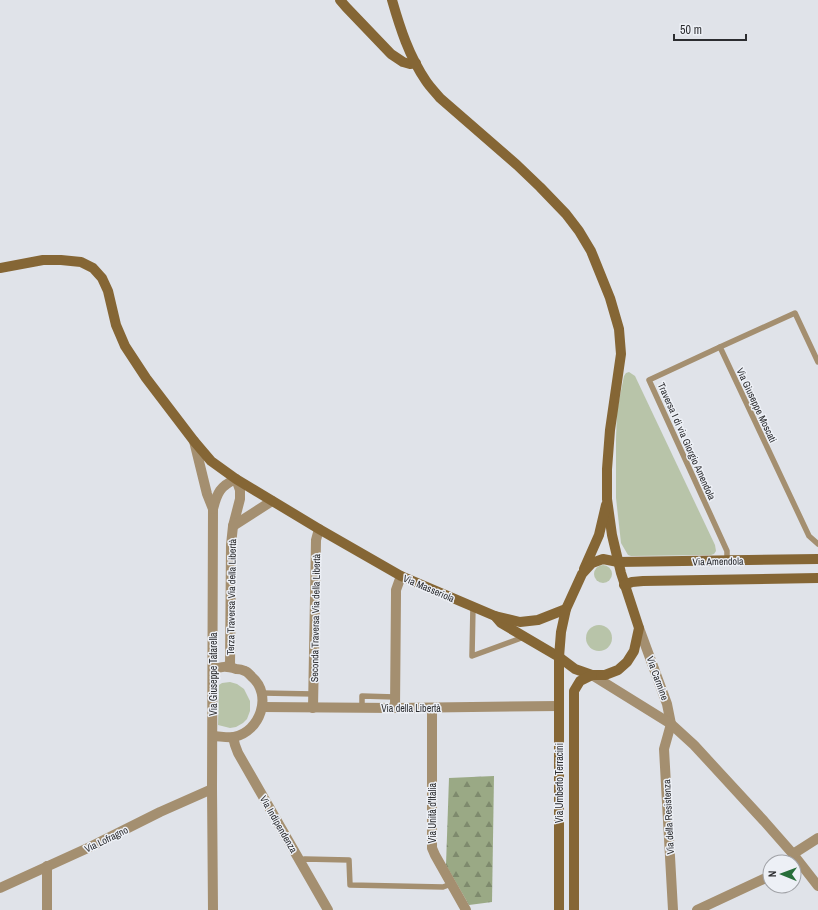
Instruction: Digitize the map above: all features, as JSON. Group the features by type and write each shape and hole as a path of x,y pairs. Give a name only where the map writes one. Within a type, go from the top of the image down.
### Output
{"street":[{"path":"340,0 392,54 403,62 410,64 416,63"},
{"path":"392,0 404,38 426,82 440,98 540,187 566,214 579,232 591,251 613,305 619,328 621,345 620,363 610,430 607,469 607,499 599,535 566,608 561,632 559,657"},
{"name":"Via Masseriola","path":"0,268 43,260 81,262 93,268 102,278 108,291 116,325 125,346 146,378 211,461 236,479 401,576 495,616 501,623 559,657 575,669 592,675 671,724"},
{"name":"Via Giuseppe Tatarella","path":"194,441 206,494 213,509 213,910"},
{"path":"213,509 220,489 236,479"},
{"name":"Terza Traversa Via della Libertà","path":"230,667 232,531 240,500 240,490 236,479"},
{"name":"Via Carmine","path":"607,499 612,536 624,585 667,704 671,724"},
{"name":"Terza Traversa Via della Libertà","path":"232,531 272,500"},
{"name":"Seconda Traversa Via della Libertà","path":"314,708 316,540 319,529"},
{"path":"213,535 232,531"},
{"path":"582,574 592,563 603,559 618,562"},
{"name":"Via Amendola","path":"618,562 818,559"},
{"path":"395,708 396,590 401,576"},
{"name":"Via Amendola","path":"624,585 632,582 643,581 818,578"},
{"path":"495,616 520,622 538,620 566,608"},
{"path":"592,675 605,675 618,670 627,662 634,651 639,628"},
{"name":"Via Umberto Terracini","path":"559,657 559,910"},
{"path":"212,736 233,737 246,733 257,721 262,707 262,693 256,680 246,671 230,667 221,667 213,670"},
{"name":"Via Umberto Terracini","path":"574,910 574,691 580,681 592,675"},
{"name":"Via della Libertà","path":"262,707 432,708 559,706"},
{"name":"Via Unità d'Italia","path":"432,708 432,848 466,910"},
{"path":"671,724 694,745 764,821 790,854"},
{"name":"Via della Resistenza","path":"671,724 664,749 673,910"},
{"name":"Via Indipendenza","path":"233,737 238,753 328,910"},
{"name":"Via Lofragno","path":"0,888 212,789"},
{"path":"801,854 818,838"},
{"path":"47,866 47,910"},
{"path":"802,868 818,886"},
{"path":"697,910 762,880"}],"lane":[{"path":"720,346 795,313 818,362"},
{"name":"Via Giuseppe Moscati","path":"720,346 809,536 818,544"},
{"name":"Traversa I di via Giorgio Amendola","path":"720,346 649,380 727,551 727,560"},
{"path":"473,606 472,656 524,637"},
{"path":"262,693 314,694"},
{"path":"362,708 362,696 395,697"},
{"path":"299,860 349,860 350,885 443,887 451,884"}],"green space":[{"path":"629,372 635,376 715,545 716,551 714,554 631,556 628,555 621,543 616,498 617,411 624,376"},
{"path":"603,565 609,568 612,574 609,580 603,583 597,580 594,574 597,568"},
{"path":"599,625 608,629 612,638 608,647 599,651 590,647 586,638 590,629"},
{"path":"230,682 237,684 244,689 250,701 250,711 247,719 243,723 236,727 230,728 218,725 219,685"},
{"path":"494,776 492,902 469,905 446,865 449,778"}]}
